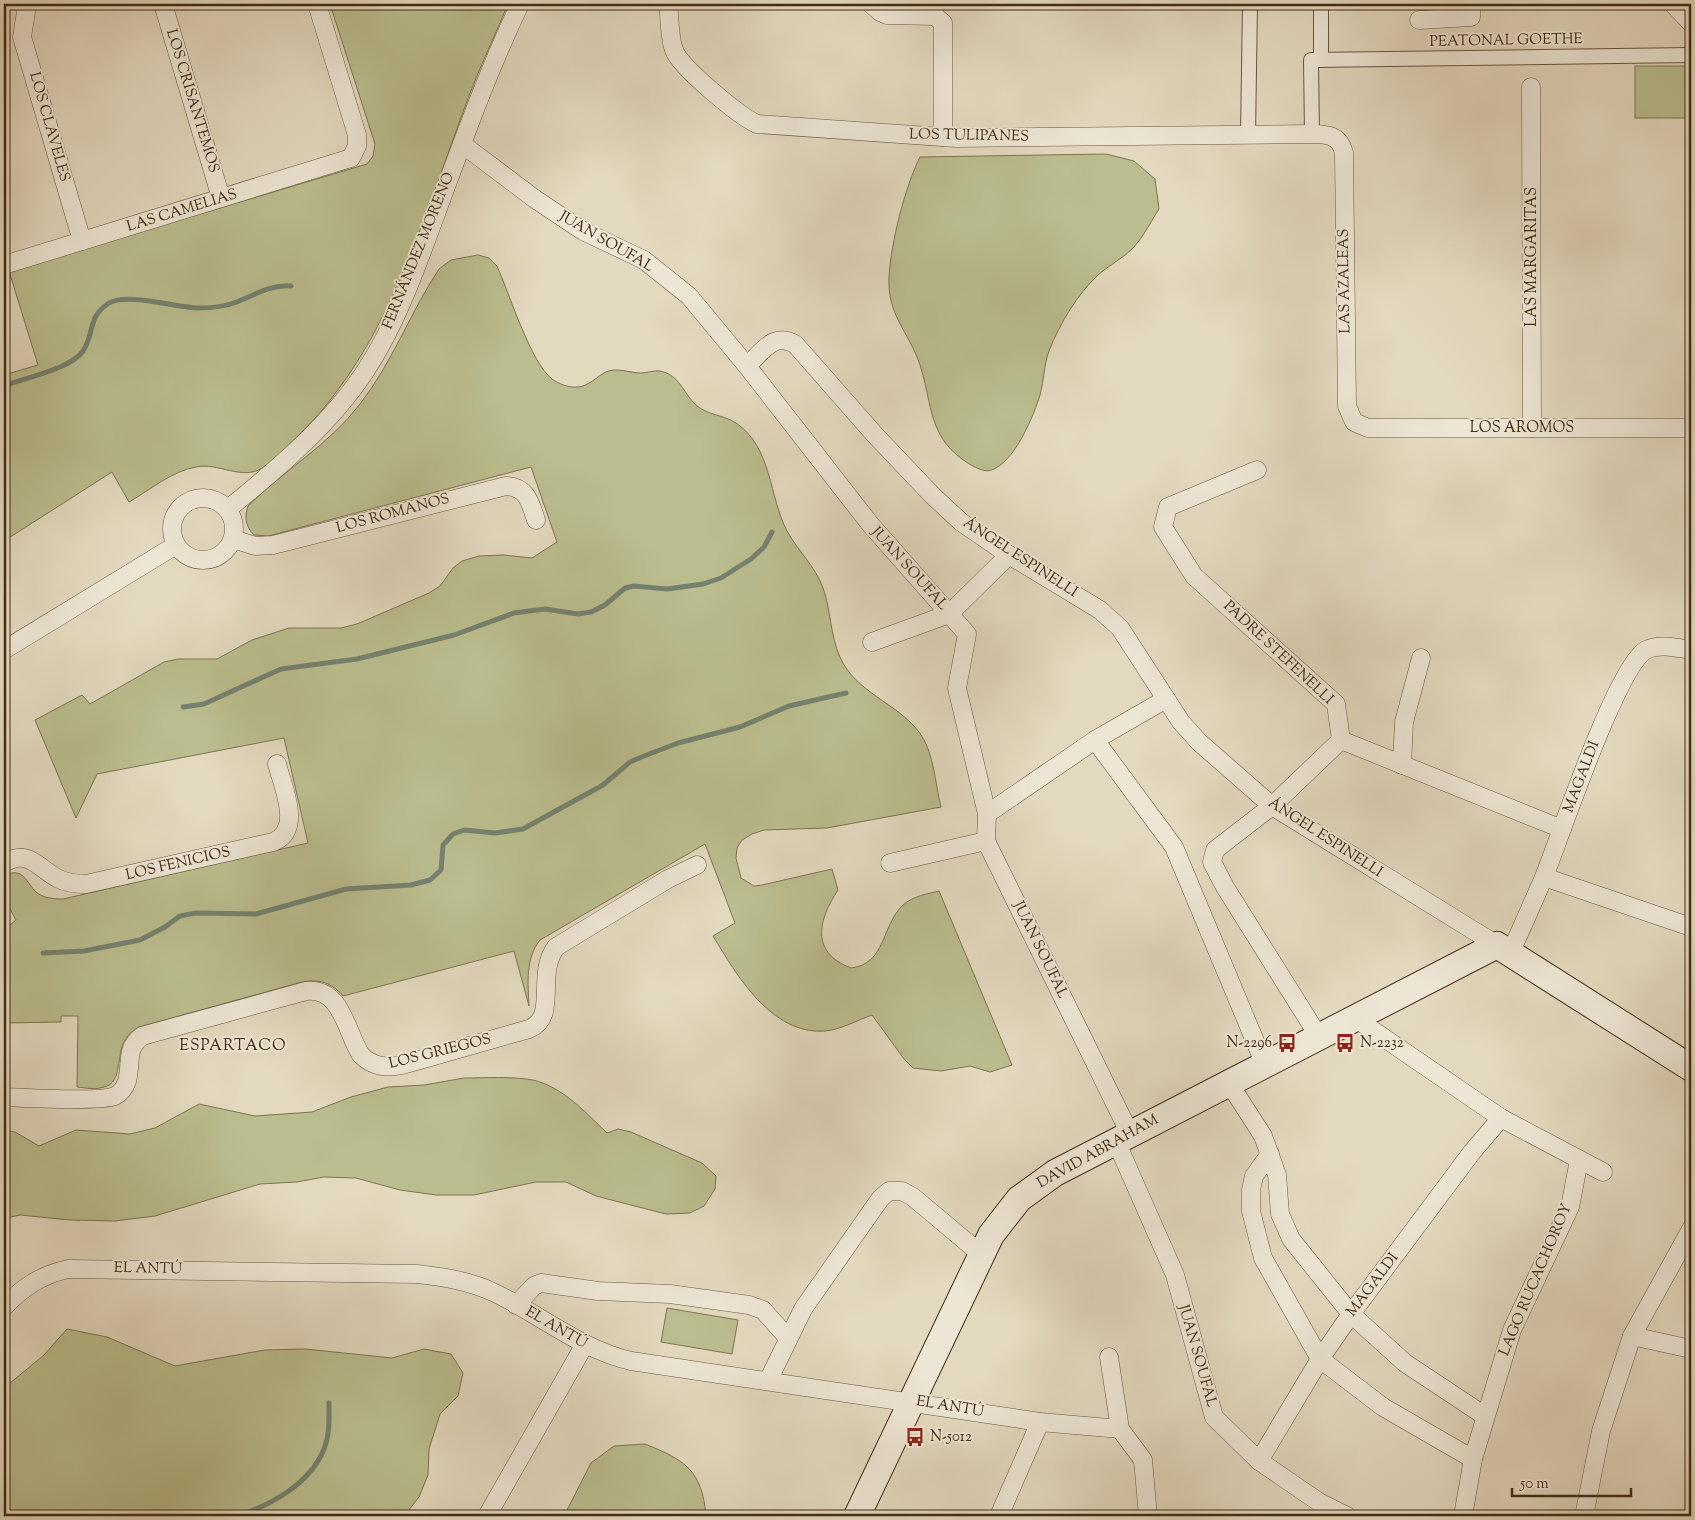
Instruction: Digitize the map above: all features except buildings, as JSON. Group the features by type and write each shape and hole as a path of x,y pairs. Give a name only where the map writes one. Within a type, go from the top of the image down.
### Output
{"main road":[{"name":"DAVID ABRAHAM","path":"858,1516 981,1254 1004,1216 1019,1199 1049,1177 1355,1018 1504,949"},
{"name":"ÁNGEL ESPINELLI","path":"1504,949 1691,1068"}],"street":[{"name":"LOS CRISANTEMOS","path":"163,4 221,198"},
{"name":"LAS CAMELIAS","path":"4,265 351,158 356,150 357,134 317,4"},
{"name":"FERNÁNDEZ MORENO","path":"228,509 308,438 346,397 365,370 390,326 415,270 462,144 520,4"},
{"name":"LOS TULIPANES","path":"668,4 672,39 678,58 747,120 768,125 943,137 1325,134 1338,140"},
{"path":"871,4 880,12 887,14 936,16 943,23 943,137"},
{"path":"1248,135 1250,4"},
{"path":"1312,134 1311,60 1321,60 1321,4"},
{"path":"1419,20 1470,17 1470,4"},
{"path":"1673,4 1691,23"},
{"name":"LOS CLAVELES","path":"26,12 22,29 23,40 82,241"},
{"name":"PEATONAL GOETHE","path":"1321,60 1691,55"},
{"name":"LAS MARGARITAS","path":"1531,87 1532,428"},
{"name":"LAS AZALEAS","path":"1338,140 1344,153 1347,406 1354,422"},
{"name":"JUAN SOUFAL","path":"462,144 535,200 583,231 644,260 689,296 747,366 870,524 967,634 958,688 987,814 986,840 1123,1138 1175,1275 1214,1417 1259,1460 1319,1502 1347,1516"},
{"name":"ÁNGEL ESPINELLI","path":"747,366 775,340 785,339 795,344 933,496 961,522 1009,555 1100,610 1120,628 1166,700 1199,742 1272,806 1504,949"},
{"name":"LOS AROMOS","path":"1354,422 1368,428 1691,428"},
{"name":"PADRE STEFENELLI","path":"1256,470 1168,507 1163,527 1194,576 1336,704 1341,740"},
{"name":"LOS ROMANOS","path":"233,539 255,546 273,545 506,486 514,486 526,494 536,520"},
{"path":"200,497 210,498 220,502 228,509 234,529 233,539 228,548 220,555 211,560 201,561 182,553 172,535 171,525 175,514 185,503 200,497"},
{"path":"4,650 176,545"},
{"path":"872,642 949,614 1009,555"},
{"name":"MAGALDI","path":"1504,949 1544,877 1613,698 1636,659 1647,649 1660,646 1691,650"},
{"path":"1402,765 1404,722 1422,658"},
{"path":"987,814 1095,740 1166,700"},
{"path":"1095,740 1174,847 1265,1065"},
{"path":"1319,1037 1225,888 1212,862 1215,850 1272,806 1341,740 1562,829"},
{"name":"LOS FENICIOS","path":"4,863 19,857 26,858 58,879 86,884 279,840 288,832 290,818 278,764"},
{"path":"890,863 986,840"},
{"name":"LOS GRIEGOS","path":"4,1097 100,1098 117,1095 123,1089 127,1080 130,1050 134,1042 142,1036 306,991 320,991 332,999 361,1056 367,1061 383,1067 402,1064 536,1027 544,1016 545,974 550,954 556,947 668,879 697,865"},
{"path":"1544,877 1691,928"},
{"path":"1355,1018 1501,1118 1603,1172"},
{"path":"1229,1083 1263,1136 1278,1175 1280,1214 1291,1239 1351,1314 1405,1363 1485,1416"},
{"name":"MAGALDI","path":"1259,1460 1320,1359 1351,1314 1472,1152 1501,1118"},
{"path":"1270,1154 1254,1176 1251,1190 1251,1211 1263,1258 1320,1359 1383,1407 1472,1459"},
{"name":"LAGO RUCACHOROY","path":"1464,1516 1472,1459 1512,1330 1542,1262 1570,1207 1579,1160"},
{"path":"768,1381 788,1338 814,1294 889,1190 902,1191 913,1197 981,1254"},
{"path":"1584,1516 1601,1431 1632,1336 1691,1229"},
{"name":"EL ANTÚ","path":"4,1307 34,1280 49,1273 84,1268 417,1274 470,1284 497,1294 585,1344 606,1354 631,1361 912,1401 1040,1422 1120,1429"},
{"path":"516,1305 534,1286 541,1284 598,1291 670,1294 758,1307 788,1338"},
{"path":"1632,1336 1691,1349"},
{"path":"487,1516 585,1344"},
{"path":"1109,1357 1120,1429 1143,1460 1148,1516"},
{"path":"999,1516 1040,1422"}],"green space":[{"path":"330,4 508,4 473,85 432,199 398,285 377,327 354,366 327,404 276,458 262,468 247,473 204,466 187,469 178,472 129,502 112,472 4,541 4,375 38,365 9,271 367,164 373,156 375,144"},
{"path":"1635,66 1691,66 1691,118 1635,118"},
{"path":"1106,154 1134,161 1155,179 1159,209 1134,247 1126,255 1102,271 1076,300 1053,341 1047,356 1037,404 1029,425 1011,455 993,470 986,471 980,469 957,455 946,444 939,432 930,407 920,365 891,302 889,290 890,263 904,199 914,169 920,157"},
{"path":"478,255 489,258 497,266 521,327 536,358 544,371 552,379 564,385 578,387 586,385 610,371 619,370 641,373 658,371 667,373 677,380 696,405 705,411 736,423 748,433 757,445 787,531 820,580 828,605 834,640 840,657 856,679 910,722 919,732 931,758 941,807 827,828 764,830 752,834 742,840 737,848 736,858 741,878 754,886 832,869 838,890 826,912 823,923 823,944 838,961 851,968 862,965 877,952 891,923 903,905 916,897 939,891 1012,1065 990,1072 970,1066 941,1071 913,1068 904,1059 872,1015 843,1027 825,1031 806,1030 788,1023 772,1013 744,984 713,936 735,923 705,844 540,940 532,955 528,972 529,1006 514,951 343,996 334,987 319,981 302,982 139,1027 128,1036 122,1046 117,1074 114,1080 110,1084 94,1089 77,1087 78,1016 61,1016 61,1022 4,1023 4,930 16,920 4,898 6,875 12,873 20,874 42,896 63,899 308,843 284,738 97,774 76,818 35,720 82,695 90,704 164,662 178,659 217,659 252,640 289,628 341,628 357,624 429,593 440,586 453,568 462,561 479,556 503,555 532,558 557,542 531,467 268,536 254,535 249,529 247,522 248,506 320,445 348,419 360,404 382,372 439,269 451,260"},
{"path":"464,1078 516,1078 544,1083 554,1088 582,1109 607,1133 618,1129 631,1132 702,1163 716,1176 715,1189 704,1206 690,1213 666,1214 596,1196 566,1182 536,1182 474,1195 436,1195 400,1190 356,1178 324,1177 297,1182 260,1184 155,1216 115,1221 70,1220 20,1215 6,1218 4,1223 4,1130 15,1132 39,1146 76,1130 130,1134 155,1128 199,1104 255,1116 312,1112 351,1097 388,1087 424,1085"},
{"path":"667,1308 738,1320 732,1354 661,1342"},
{"path":"67,1329 107,1337 175,1366 265,1350 305,1349 392,1358 424,1349 451,1354 463,1373 458,1396 440,1414 429,1449 428,1475 419,1497 405,1515 4,1516 4,1388 44,1355"},
{"path":"645,1444 671,1456 689,1469 700,1488 706,1516 564,1516 591,1463 614,1446"}],"waterway":[{"path":"4,386 58,368 77,357 87,344 97,314 109,303 117,300 140,300 208,308 233,303 270,288 291,286"},
{"path":"183,707 204,704 281,669 357,659 454,635 514,613 545,609 578,614 591,612 605,605 625,588 634,586 667,589 703,584 721,578 751,559 764,547 772,532"},
{"path":"43,953 84,951 140,940 165,927 180,916 196,913 256,914 346,889 411,885 430,880 441,870 443,845 453,834 464,830 495,833 523,829 603,785 630,762 644,756 678,743 740,727 789,706 846,693"},
{"path":"237,1516 263,1506 288,1492 309,1473 318,1461 326,1443 329,1426 329,1403"}],"place":[{"name":"N-2296","path":"1287,1043"},
{"name":"N-2232","path":"1345,1043"},
{"name":"N-5012","path":"915,1437"}],"district":[{"name":"ESPARTACO","path":"233,1046"}]}
